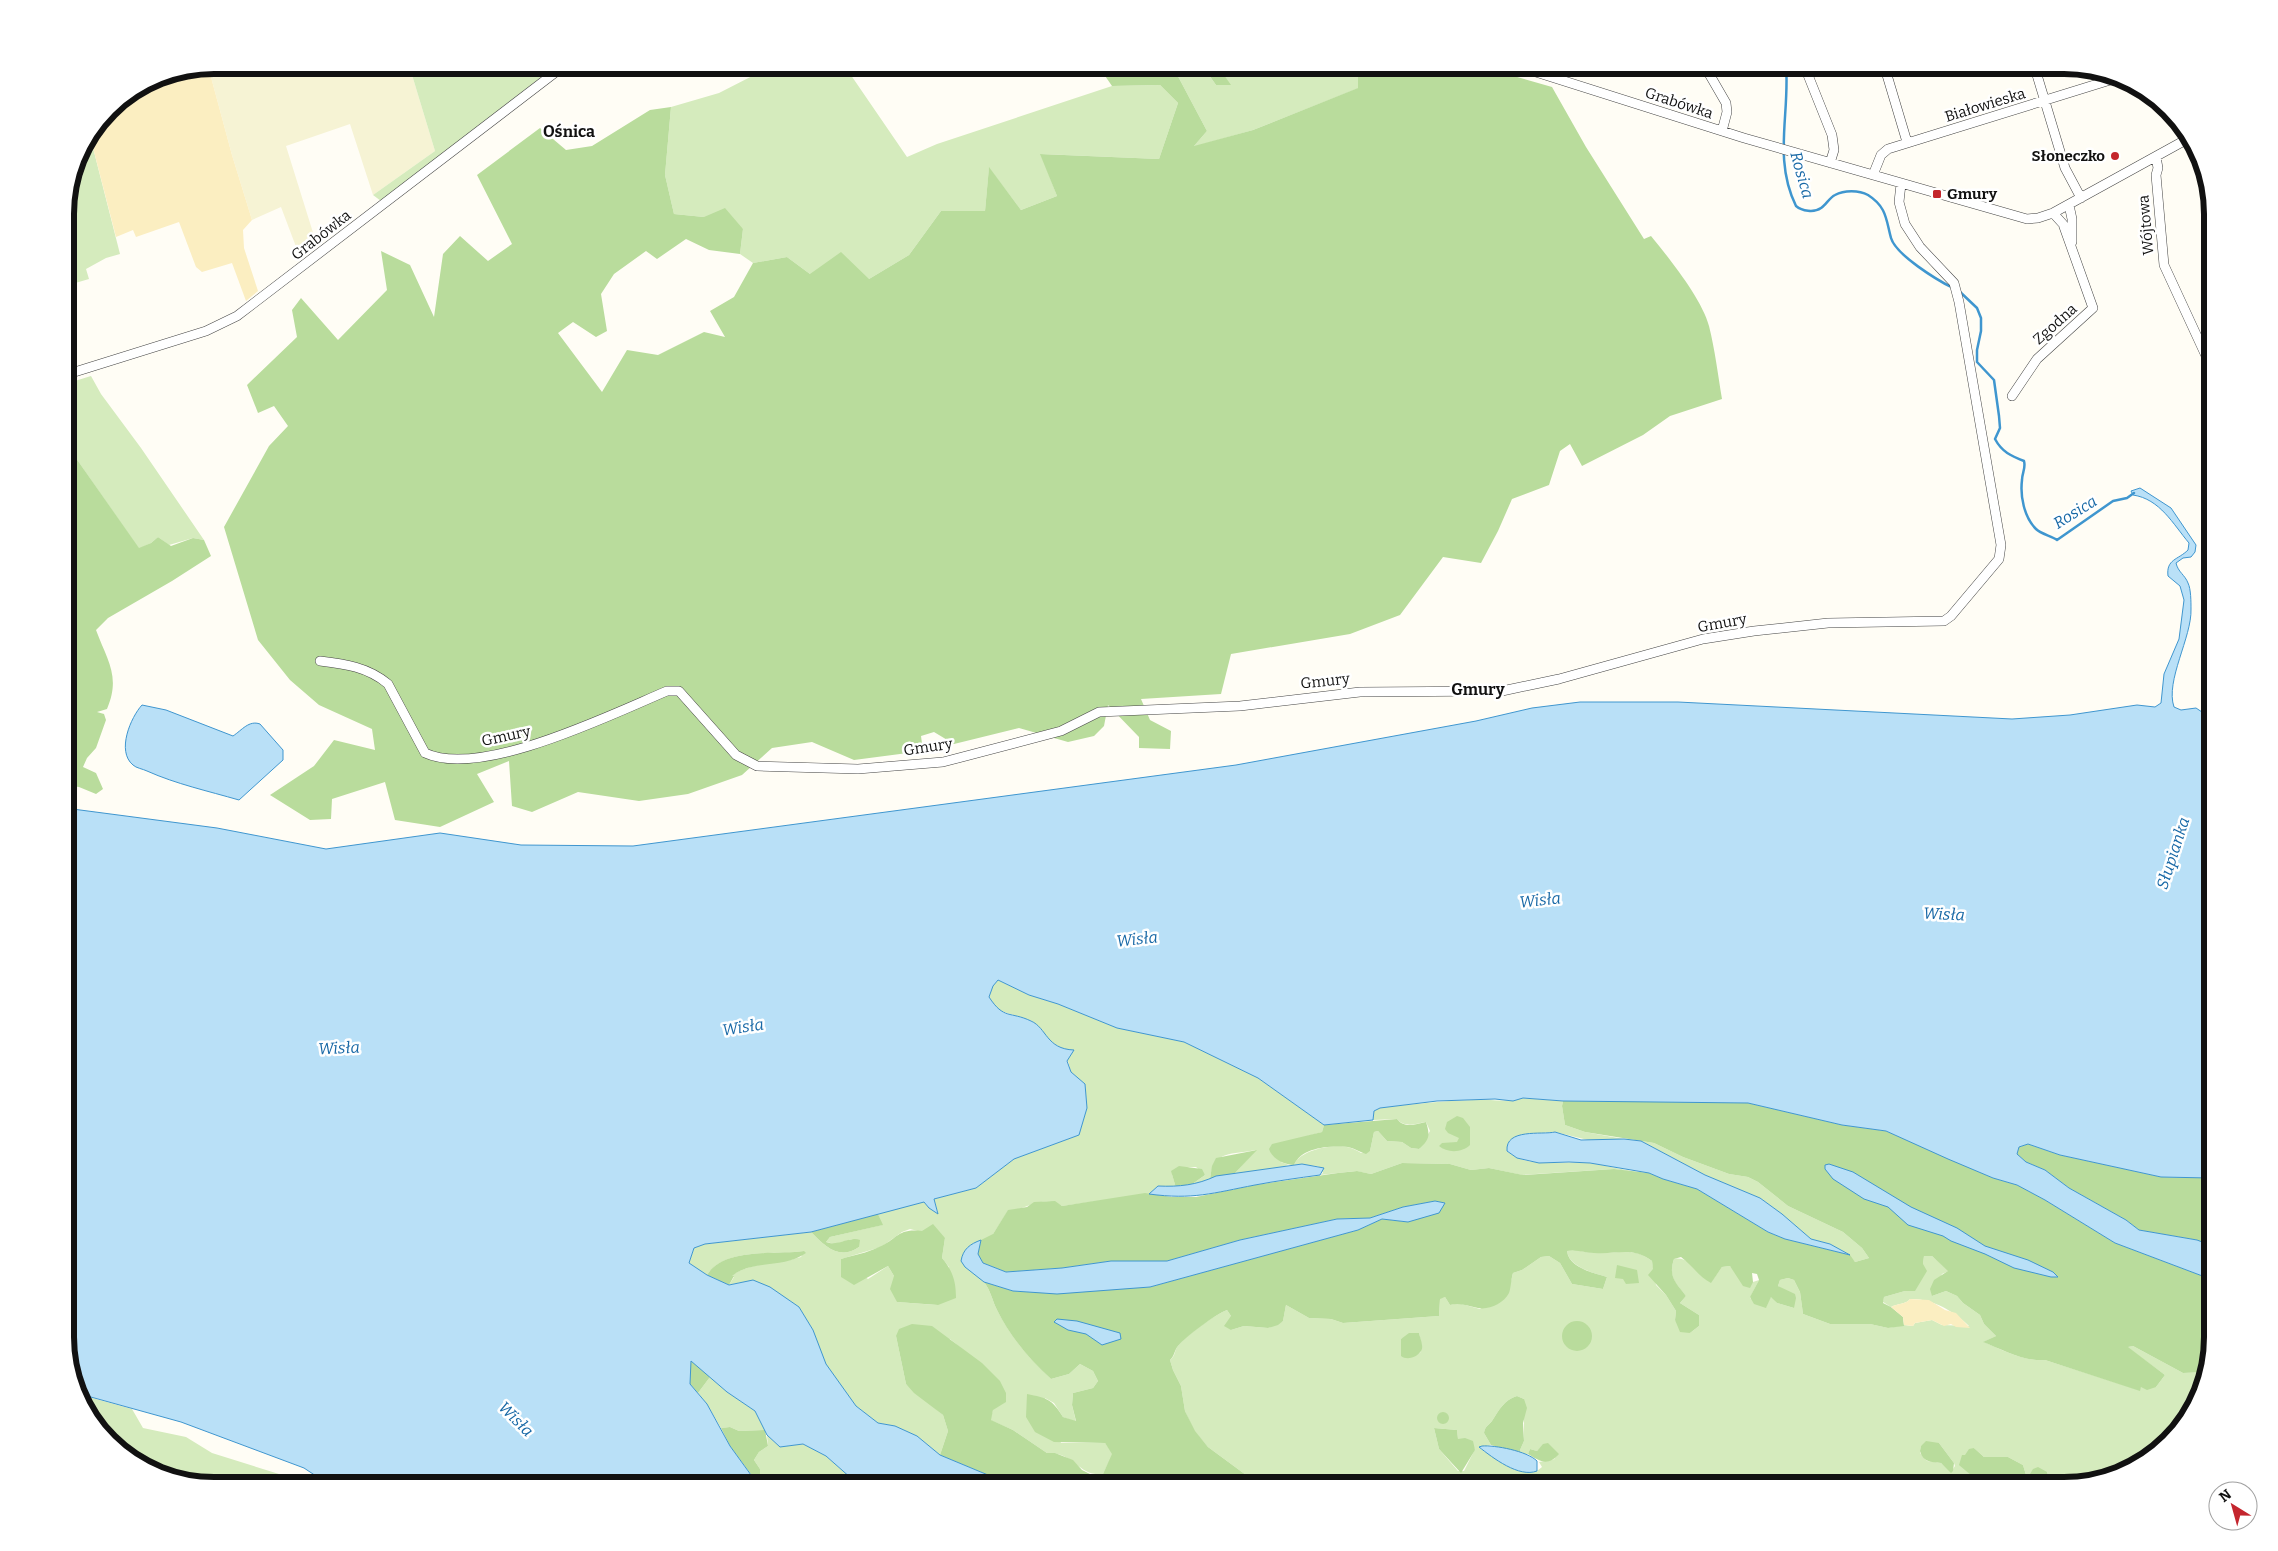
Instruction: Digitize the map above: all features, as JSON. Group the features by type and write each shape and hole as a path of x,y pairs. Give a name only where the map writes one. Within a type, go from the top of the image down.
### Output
{"street":[{"name":"Grabówka","path":"74,372 206,331 237,316 553,74"},
{"name":"Grabówka","path":"1542,74 1722,131 2020,218 2033,219 2054,213 2184,141"},
{"path":"1709,74 1726,103 1727,112 1722,131"},
{"path":"1808,74 1832,136 1834,150 1830,163"},
{"path":"1887,74 1907,142"},
{"path":"2036,74 2065,168 2081,198"},
{"name":"Białowieska","path":"1873,175 1881,155 1888,149 2108,81"},
{"name":"Wójtowa","path":"2156,157 2164,265 2204,352"},
{"name":"Gmury","path":"320,661 352,664 380,677 388,684 425,753 436,758 469,757 518,750 667,691 679,690 736,754 757,766 858,769 943,762 1061,731 1099,712 1240,706 1369,691 1509,690 1702,639 1828,623 1944,621 1951,616 1998,559 2001,545 1958,296 1954,283 1912,236 1900,211 1901,184"},
{"path":"2069,205 2072,219 2072,250"},
{"name":"Zgodna","path":"2012,396 2037,359 2093,308 2062,224 2054,213"}],"shaded area":[{"path":"210,74 412,74 435,151 373,195 350,124 286,146 315,239 298,252 281,207 252,220"}],"green space":[{"path":"412,74 545,74 381,201 373,195 435,151"},
{"path":"756,74 850,74 907,157 937,144 1112,86 1160,85 1178,103 1159,159 1041,154 1057,196 1021,210 989,168 985,211 941,211 909,255 869,279 810,274 787,257 753,263 740,254 743,229 704,217 674,214 665,175 671,107 719,93"},
{"path":"1104,74 1177,74 1207,131 1194,146 1253,130 1358,88 1358,75 1352,74 1506,74 1552,87 1586,147 1644,239 1651,236 1684,279 1700,304 1709,326 1722,399 1670,416 1643,435 1582,466 1570,444 1560,451 1549,485 1512,499 1481,563 1443,557 1400,615 1350,634 1231,654 1221,694 1141,699 1150,720 1171,731 1170,749 1139,748 1139,737 1108,705 1104,726 1094,736 1068,742 1019,728 954,744 934,732 921,736 923,751 854,760 812,742 772,748 742,775 688,794 639,801 578,792 532,812 512,806 509,761 477,774 494,802 440,827 395,820 385,782 332,799 331,819 310,820 270,795 314,766 334,740 375,750 372,729 319,705 290,680 258,640 224,527 269,446 288,426 274,406 258,413 247,385 297,337 292,310 301,298 338,340 387,290 381,251 410,265 434,317 443,254 460,236 488,261 512,244 477,175 540,128 566,150 592,146 650,110 671,107 665,175 674,214 704,217 725,208 743,229 740,254 709,250 686,239 657,259 646,251 614,274 601,294 607,331 596,337 573,322 558,333 602,392 627,350 658,355 704,332 725,337 710,311 734,297 753,263 787,257 810,274 841,252 869,279 909,255 941,211 985,211 989,167 1021,210 1057,196 1040,154 1159,159 1178,103 1160,85 1112,86"},
{"path":"1177,74 1208,74 1216,85 1230,85 1223,74 1359,75 1359,88 1253,130 1193,147 1207,131"},
{"path":"1208,74 1223,74 1231,85 1216,85"},
{"path":"92,145 120,254 106,258 86,269 89,279 74,283 74,205 76,187 84,160"},
{"path":"91,376 101,394 141,448 204,540 193,538 169,545 158,537 139,549 74,455 74,381"},
{"path":"74,455 139,548 151,543 158,537 171,546 193,538 204,540 211,556 108,618 96,630 111,668 113,687 107,709 97,712 104,714 106,720 96,748 87,758 83,767 96,773 103,789 96,794 74,786"},
{"path":"998,980 1029,995 1058,1004 1117,1028 1184,1042 1258,1078 1324,1125 1322,1132 1290,1141 1281,1162 1289,1165 1234,1174 1256,1150 1232,1153 1220,1158 1212,1169 1210,1179 1191,1185 1205,1175 1196,1167 1189,1167 1172,1174 1176,1188 1158,1186 1149,1194 1062,1206 1048,1201 1035,1203 1008,1211 993,1234 984,1282 1002,1320 1014,1338 1035,1364 1051,1379 1069,1374 1080,1364 1093,1371 1098,1381 1093,1388 1073,1393 1072,1405 1076,1422 1063,1417 1054,1403 1045,1398 1061,1443 1105,1443 1113,1454 1103,1474 1088,1472 1063,1456 1056,1453 1047,1453 1013,1430 990,1420 993,1410 967,1353 950,1339 896,1336 906,1384 943,1415 948,1431 940,1455 917,1436 895,1426 878,1423 856,1406 825,1364 813,1330 799,1307 787,1299 742,1282 729,1285 734,1277 731,1276 739,1271 801,1257 804,1251 738,1256 715,1266 707,1275 689,1263 694,1248 705,1244 811,1232 833,1250 845,1253 852,1251 859,1247 852,1239 835,1244 826,1242 830,1237 882,1225 878,1214 924,1202 929,1208 938,1213 934,1199 976,1188 1014,1159 1079,1135 1087,1108 1085,1084 1071,1072 1065,1050 1049,1041 1032,1021 998,1010 989,997 993,986","holes":["910,1229 945,1238 942,1258 949,1267 937,1305 897,1302 894,1276 888,1266 868,1279 841,1259 881,1247 902,1232"]},
{"path":"1522,1098 1563,1101 1565,1125 1585,1132 1624,1139 1588,1140 1555,1132 1525,1134 1507,1151 1516,1157 1546,1163 1589,1163 1635,1172 1614,1169 1522,1175 1489,1168 1471,1170 1450,1164 1402,1163 1371,1174 1356,1171 1320,1175 1323,1173 1318,1166 1294,1165 1303,1155 1328,1147 1352,1148 1361,1153 1370,1151 1374,1132 1378,1131 1387,1141 1402,1142 1411,1148 1419,1149 1430,1131 1426,1122 1410,1125 1403,1124 1397,1119 1373,1120 1374,1111 1380,1108 1438,1102"},
{"path":"1563,1101 1748,1103 1842,1125 1886,1131 1993,1178 2017,1185 2115,1243 2204,1277 2204,1337 2199,1372 2183,1373 2133,1346 2128,1347 2165,1375 2156,1387 2147,1390 2141,1387 2140,1391 2045,1360 2021,1357 1983,1342 1996,1336 1984,1324 1980,1315 1963,1303 1957,1296 1946,1291 1932,1296 1930,1289 1934,1280 1948,1271 1932,1256 1924,1256 1923,1264 1927,1271 1915,1291 1905,1291 1884,1297 1883,1303 1903,1317 1904,1326 1888,1328 1870,1324 1830,1324 1803,1314 1800,1292 1794,1280 1788,1278 1780,1280 1778,1286 1795,1294 1794,1308 1777,1303 1771,1297 1766,1308 1754,1304 1750,1297 1759,1280 1757,1274 1752,1273 1753,1282 1750,1288 1743,1286 1730,1266 1722,1267 1711,1283 1681,1257 1674,1259 1672,1271 1674,1279 1686,1296 1680,1303 1699,1315 1699,1326 1690,1333 1680,1332 1675,1320 1676,1311 1666,1295 1648,1275 1653,1269 1652,1261 1645,1256 1631,1252 1591,1253 1567,1251 1572,1262 1577,1266 1607,1277 1603,1289 1572,1284 1560,1263 1549,1256 1541,1257 1522,1270 1513,1273 1509,1293 1499,1303 1487,1308 1461,1304 1450,1305 1445,1297 1440,1299 1439,1316 1343,1323 1331,1319 1309,1318 1286,1305 1283,1321 1278,1325 1268,1328 1244,1326 1231,1330 1224,1326 1231,1316 1227,1310 1201,1326 1178,1346 1170,1360 1181,1386 1185,1411 1195,1431 1208,1447 1247,1477 993,1477 940,1455 948,1431 943,1415 914,1393 906,1384 896,1336 899,1329 912,1324 932,1326 982,1363 1000,1381 1006,1393 1006,1402 993,1410 991,1420 1013,1430 1047,1453 1055,1453 1073,1460 1082,1470 1092,1475 1103,1474 1112,1454 1105,1443 1054,1442 1035,1432 1026,1417 1027,1394 1048,1400 1056,1406 1063,1417 1076,1421 1072,1405 1073,1393 1093,1388 1098,1381 1093,1371 1080,1364 1069,1374 1051,1379 1014,1338 1002,1320 984,1282 1013,1291 1032,1292 1150,1287 1358,1230 1382,1219 1408,1222 1445,1203 1435,1201 1403,1207 1370,1218 1337,1219 1240,1240 1167,1261 1111,1261 1062,1268 1006,1272 983,1263 978,1254 981,1240 993,1234 1008,1210 1027,1207 1034,1202 1055,1201 1062,1206 1145,1193 1172,1197 1196,1197 1255,1185 1338,1173 1357,1171 1371,1174 1402,1163 1450,1164 1471,1170 1489,1168 1523,1175 1614,1169 1649,1173 1697,1189 1768,1232 1785,1239 1850,1255 1855,1262 1869,1258 1862,1248 1843,1232 1788,1206 1758,1182 1748,1177 1729,1174 1683,1157 1654,1143 1585,1132 1565,1125"},
{"path":"1457,1116 1463,1118 1470,1127 1470,1145 1459,1151 1446,1150 1439,1146 1442,1143 1457,1142 1459,1138 1448,1133 1445,1129 1447,1122"},
{"path":"1397,1119 1407,1125 1426,1122 1428,1137 1419,1149 1411,1148 1402,1142 1387,1141 1378,1131 1374,1132 1370,1151 1366,1154 1348,1147 1317,1148 1303,1154 1294,1165 1279,1161 1269,1149 1272,1144 1322,1132 1324,1125"},
{"path":"1641,1141 1654,1143 1683,1157 1729,1174 1748,1177 1758,1182 1788,1206 1843,1232 1862,1248 1869,1258 1855,1262 1846,1253 1830,1244 1811,1239 1760,1198 1705,1175"},
{"path":"2028,1144 2060,1155 2161,1177 2204,1178 2204,1243 2139,1230 2126,1220 2069,1188 2045,1170 2026,1162 2017,1154 2019,1147"},
{"path":"1257,1150 1234,1174 1210,1179 1212,1166 1216,1158"},
{"path":"1179,1166 1202,1169 1205,1175 1191,1185 1176,1188 1171,1171"},
{"path":"878,1214 883,1225 830,1237 826,1242 835,1243 852,1239 860,1240 859,1247 845,1253 827,1247 811,1232"},
{"path":"933,1224 945,1238 942,1258 949,1267 953,1277 956,1298 938,1305 897,1302 890,1289 894,1276 888,1266 854,1285 841,1277 841,1259 874,1249 907,1231 922,1231"},
{"path":"1576,1250 1595,1253 1632,1252 1645,1256 1652,1261 1656,1285 1666,1295 1676,1311 1675,1320 1690,1333 1699,1326 1699,1315 1680,1303 1686,1296 1672,1275 1674,1259 1685,1260 1690,1263 1711,1282 1722,1267 1730,1266 1753,1282 1759,1280 1750,1298 1766,1307 1771,1296 1777,1303 1794,1308 1785,1291 1778,1286 1780,1280 1788,1278 1794,1280 1800,1292 1803,1314 1830,1324 1870,1324 1888,1328 1904,1325 1913,1326 1915,1323 1932,1320 1942,1325 1969,1326 1956,1315 1934,1303 1910,1299 1891,1307 1883,1302 1884,1297 1905,1291 1923,1264 1924,1256 1932,1256 1949,1271 1942,1274 1932,1296 1946,1291 1957,1296 1963,1303 1980,1315 1984,1324 1996,1336 1984,1342 2006,1352 2030,1359 2045,1360 2139,1390 2141,1387 2156,1387 2165,1375 2127,1347 2133,1346 2183,1373 2199,1372 2190,1399 2181,1415 2149,1448 2118,1467 2082,1476 2064,1477 2049,1477 2047,1472 2026,1475 2023,1465 2008,1457 1984,1457 1974,1448 1965,1469 1972,1477 1247,1477 1208,1447 1194,1431 1185,1411 1181,1386 1170,1360 1178,1346 1187,1337 1222,1312 1227,1310 1231,1316 1231,1330 1244,1326 1268,1328 1283,1321 1286,1305 1309,1318 1331,1319 1343,1323 1439,1316 1440,1298 1445,1297 1450,1305 1458,1303 1480,1309 1511,1281 1513,1273 1522,1270 1541,1257 1549,1256 1560,1263 1572,1284 1603,1289 1607,1277 1577,1265 1569,1257 1567,1251","holes":["1419,1333 1422,1347 1420,1353 1401,1356 1401,1339","1517,1396 1524,1399 1524,1441 1520,1450 1521,1454 1528,1454 1530,1449 1537,1451 1542,1446 1555,1459 1539,1462 1542,1467 1537,1471 1485,1452 1480,1448 1491,1445 1484,1433 1485,1429 1502,1406","1434,1428 1457,1430 1458,1440 1475,1449 1464,1471 1458,1471 1439,1449","1939,1443 1954,1463 1955,1466 1951,1472 1941,1463 1927,1461 1920,1453 1921,1446"]},
{"path":"804,1251 806,1253 788,1261 749,1267 740,1271 732,1276 734,1276 729,1285 707,1275 715,1266 725,1260 738,1256"},
{"path":"1617,1265 1637,1270 1639,1283 1626,1284 1623,1279 1615,1278"},
{"path":"1577,1321 1587,1326 1592,1336 1587,1346 1577,1351 1567,1346 1562,1336 1567,1326"},
{"path":"1409,1333 1419,1333 1422,1349 1416,1356 1406,1358 1401,1356 1401,1339"},
{"path":"690,1360 710,1377 698,1393 690,1384"},
{"path":"710,1377 727,1392 755,1411 765,1430 739,1431 730,1427 721,1428 698,1393"},
{"path":"1517,1396 1524,1399 1527,1408 1523,1423 1524,1441 1520,1450 1521,1454 1491,1445 1484,1433 1486,1427 1502,1406"},
{"path":"87,1397 132,1409 143,1428 186,1437 212,1453 284,1477 196,1476 160,1467 136,1454 122,1442 103,1422"},
{"path":"1441,1412 1445,1412 1449,1418 1445,1424 1441,1424 1437,1420 1437,1416"},
{"path":"730,1427 739,1431 765,1430 768,1446 759,1452 754,1460 760,1469 760,1475 753,1477 730,1446 721,1428"},
{"path":"1434,1428 1457,1430 1458,1439 1465,1438 1473,1441 1475,1450 1461,1473 1439,1449"},
{"path":"767,1435 780,1447 803,1444 826,1456 850,1477 753,1477 760,1474 760,1469 754,1460 759,1452 768,1446"},
{"path":"1926,1441 1939,1443 1954,1463 1951,1473 1941,1463 1931,1462 1921,1455 1921,1446"},
{"path":"1548,1443 1559,1454 1555,1458 1544,1462 1528,1454 1530,1449 1537,1451 1543,1444"},
{"path":"1974,1448 1984,1457 2008,1457 2023,1465 2026,1475 2038,1467 2047,1472 2049,1477 1972,1477 1959,1465 1962,1455 1965,1455 1969,1449"},
{"path":"1382,1474 1383,1477 1374,1477"}],"sand":[{"path":"210,74 252,220 243,230 244,248 258,291 246,301 232,263 202,272 196,267 179,222 136,237 133,230 116,237 92,145 115,115 152,88 169,81 196,75"},
{"path":"1910,1299 1929,1300 1945,1310 1956,1313 1970,1328 1956,1327 1951,1324 1944,1326 1932,1320 1915,1323 1913,1326 1904,1325 1903,1317 1891,1307"}],"water":[{"path":"2140,488 2171,508 2196,545 2195,552 2191,557 2183,558 2176,563 2189,586 2191,609 2172,696 2174,707 2181,710 2196,708 2202,712 2204,711 2204,1178 2161,1177 2060,1155 2028,1144 2019,1147 2017,1154 2026,1162 2045,1170 2069,1188 2126,1220 2139,1230 2204,1243 2204,1277 2115,1243 2017,1185 1993,1178 1886,1131 1842,1125 1748,1103 1563,1101 1523,1098 1513,1101 1495,1099 1437,1101 1380,1108 1374,1111 1373,1120 1324,1125 1258,1078 1184,1042 1117,1028 1058,1004 1029,995 998,980 993,986 989,997 999,1009 1008,1014 1031,1021 1041,1028 1052,1042 1065,1049 1074,1050 1067,1061 1071,1072 1085,1084 1087,1108 1079,1135 1014,1159 976,1188 934,1199 938,1214 924,1202 811,1232 705,1244 694,1248 689,1263 707,1275 729,1285 753,1280 770,1287 799,1307 813,1330 826,1364 856,1406 878,1423 895,1426 917,1436 940,1455 993,1477 850,1477 826,1456 803,1444 780,1447 767,1435 755,1411 727,1392 691,1361 690,1384 707,1404 730,1446 752,1477 318,1477 304,1468 181,1422 87,1396 84,1391 76,1364 74,1346 74,809 217,828 326,849 440,833 521,845 633,846 1236,765 1476,721 1532,708 1580,702 1678,702 2012,719 2070,715 2137,705 2155,707 2161,703 2164,674 2179,639 2184,600 2180,586 2168,576 2168,570 2174,560 2188,550 2189,543 2165,513 2143,497 2133,495 2131,491"},
{"path":"142,705 166,710 233,736 249,724 260,724 283,750 283,760 239,800 181,784 138,768 128,759 125,743 134,717"},
{"path":"1555,1132 1581,1140 1624,1139 1641,1141 1705,1175 1760,1198 1811,1239 1830,1244 1850,1255 1785,1239 1768,1232 1697,1189 1649,1173 1590,1163 1539,1163 1517,1158 1507,1151 1508,1144 1518,1136"},
{"path":"1302,1164 1324,1168 1320,1175 1203,1195 1164,1196 1149,1194 1158,1186 1188,1185 1216,1176"},
{"path":"1829,1164 1853,1172 1911,1207 1957,1228 1985,1246 2028,1260 2053,1272 2058,1277 2014,1268 1943,1236 1908,1225 1888,1207 1864,1199 1833,1179 1825,1169 1825,1165"},
{"path":"1435,1201 1445,1203 1439,1213 1408,1222 1382,1219 1358,1230 1150,1287 1057,1294 1013,1291 984,1282 965,1267 961,1261 963,1253 974,1243 981,1240 978,1254 983,1263 1006,1272 1062,1268 1111,1261 1167,1261 1240,1240 1337,1219 1370,1218 1403,1207"},
{"path":"1057,1319 1077,1321 1120,1333 1121,1339 1102,1345 1086,1334 1068,1330 1054,1322"},
{"path":"1479,1447 1502,1448 1526,1454 1537,1461 1537,1471 1522,1472 1507,1466"}],"waterway":[{"name":"Rosica","path":"1786,74 1784,136 1785,171 1796,206 1812,211 1823,207 1831,198 1839,193 1856,191 1868,195 1882,209 1894,245 1928,273 1953,288"},
{"name":"Rosica","path":"1958,290 1977,308 1981,318 1977,362 1994,380 2000,428 1995,439 2007,453 2024,461 2022,499 2028,519 2036,529 2057,540 2113,501 2127,498 2134,493"}],"place":[{"name":"Słoneczko","path":"2115,156"},
{"name":"Gmury","path":"1937,194"}],"district":[{"name":"Ośnica","path":"569,131"},
{"name":"Gmury","path":"1478,689"}],"water label":[{"name":"Słupianka","path":"2173,853"},
{"name":"Wisła","path":"1540,900"},
{"name":"Wisła","path":"1944,914"},
{"name":"Wisła","path":"1137,939"},
{"name":"Wisła","path":"743,1027"},
{"name":"Wisła","path":"339,1048"},
{"name":"Wisła","path":"516,1419"}]}
